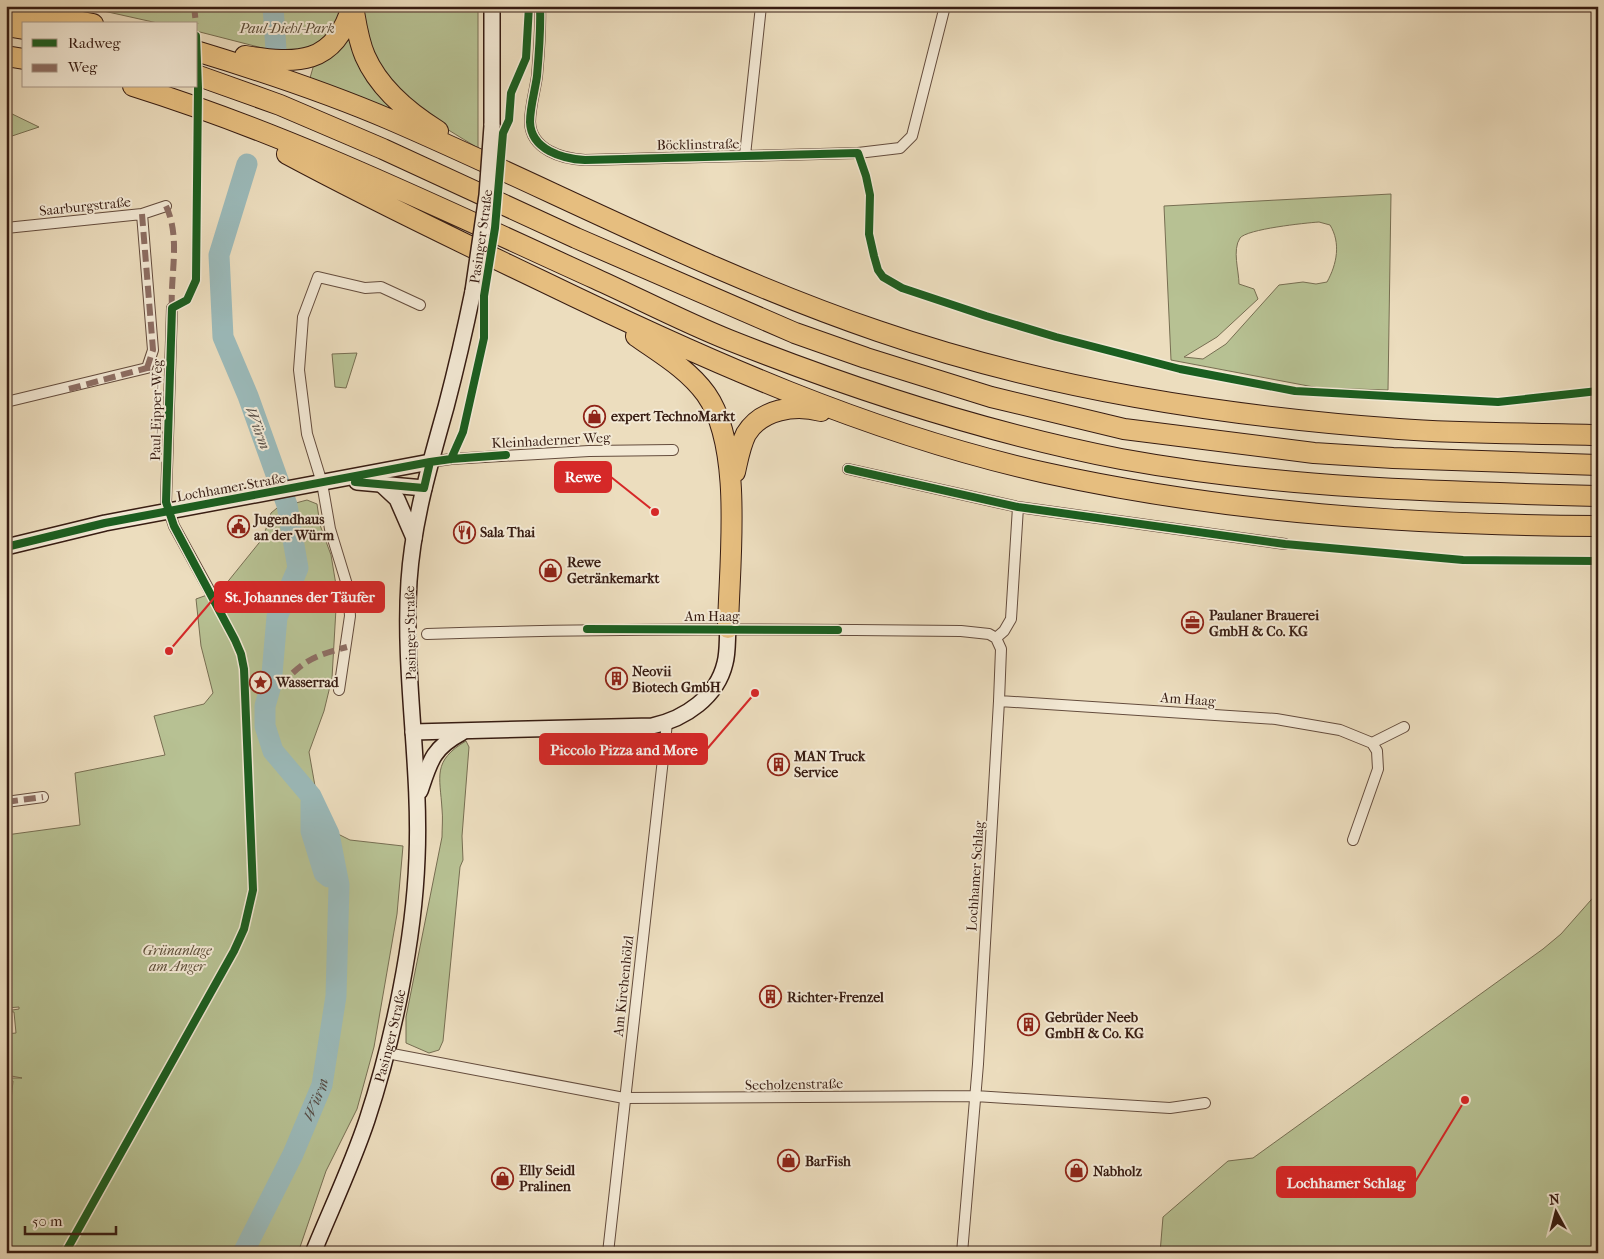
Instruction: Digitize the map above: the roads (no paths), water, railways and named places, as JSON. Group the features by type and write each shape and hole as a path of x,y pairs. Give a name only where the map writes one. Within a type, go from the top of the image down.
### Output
{"highway":[{"path":"198,50 276,61 312,58 323,52 333,43 342,31 352,6"},
{"path":"352,6 365,56 385,87 424,123 478,159"},
{"path":"6,11 22,11 82,22"},
{"path":"6,26 22,29"},
{"path":"198,51 295,83 388,119 752,283 878,331 999,368 1127,397 1249,416 1402,430 1598,435"},
{"path":"6,56 22,59"},
{"path":"198,76 249,93 374,145 576,238 795,333 866,358 990,397 1124,429 1314,453 1393,458 1598,464"},
{"path":"139,88 210,112 353,169 728,339 849,384 987,427 1123,459 1238,476 1392,489 1598,496"},
{"path":"210,112 350,187 602,311 702,356 869,422 978,455 1046,473 1237,506 1387,518 1598,526"},
{"path":"602,311 676,363 706,393 722,427 728,451 731,489 728,628"},
{"path":"731,489 740,449 747,433 767,415 778,410 795,408 869,422"}],"main road":[{"name":"Pasinger Straße","path":"313,1253 366,1122 387,1054 407,947 416,885 418,799 413,732 408,606 414,538 430,462 464,335 473,291 487,195 492,126 492,6"},
{"name":"Lochhamer Straße","path":"6,546 169,511 343,480 430,462"},
{"name":"Lochhamer Straße","path":"343,480 424,488"},
{"path":"382,485 397,499 414,538"},
{"path":"413,732 652,726 667,723 696,707 717,685 725,663 728,628"},
{"path":"418,799 434,753 448,740 463,732"}],"street":[{"name":"Böcklinstraße","path":"540,6 539,56 530,124 533,136 542,146 569,159 745,156 900,148 912,136 945,6"},
{"path":"745,156 761,6"},
{"name":"Saarburgstraße","path":"6,228 142,214 166,206"},
{"name":"Paul-Eipper-Weg","path":"6,402 147,368 153,350 142,214"},
{"path":"339,690 350,616 348,588 330,529 322,483 306,434 299,370 303,317 318,277 365,288 381,287 420,306"},
{"name":"Paul-Eipper-Weg","path":"172,308 169,366 170,424 166,495 174,526 219,608"},
{"name":"Kleinhaderner Weg","path":"430,462 451,459 589,451 673,450"},
{"path":"848,469 1018,507 1285,544"},
{"path":"996,638 1004,631 1011,619 1018,507"},
{"name":"Am Haag","path":"427,634 587,629 728,628 961,631 989,634 996,638"},
{"name":"Lochhamer Schlag","path":"962,1253 975,1096 1000,701 1001,648 996,638"},
{"name":"Am Haag","path":"1000,701 1276,719 1340,730 1372,743"},
{"name":"Am Kirchenhölzl","path":"608,1253 667,723"},
{"path":"1353,840 1378,769 1377,751 1372,743 1404,728"},
{"path":"6,802 43,796"},
{"name":"Seeholzenstraße","path":"387,1054 624,1098 975,1096 1170,1108 1205,1103"}],"waterway":[{"name":"Würm","path":"273,6 276,50"},
{"name":"Würm","path":"243,1253 293,1154 322,1085 336,996 339,885 329,834 311,796 273,751 265,726 265,706 271,685 277,617 298,568 287,505 248,396 223,337 219,255 247,164"},
{"name":"Würm","path":"311,802 311,831 324,873 329,877"}],"place":[{"name":"expert TechnoMarkt","path":"595,416"},
{"name":"Rewe","path":"655,512"},
{"name":"Jugendhaus an der Würm","path":"238,527"},
{"name":"Sala Thai","path":"464,532"},
{"name":"Rewe Getränkemarkt","path":"551,570"},
{"name":"Paulaner Brauerei GmbH & Co. KG","path":"1193,623"},
{"name":"St. Johannes der Täufer","path":"169,651"},
{"name":"Neovii Biotech GmbH","path":"616,679"},
{"name":"Wasserrad","path":"260,682"},
{"name":"Piccolo Pizza and More","path":"755,693"},
{"name":"MAN Truck Service","path":"778,764"},
{"name":"Richter+Frenzel","path":"771,997"},
{"name":"Gebrüder Neeb GmbH & Co. KG","path":"1029,1025"},
{"name":"Lochhamer Schlag","path":"1465,1100"},
{"name":"BarFish","path":"789,1161"},
{"name":"Nabholz","path":"1077,1171"},
{"name":"Elly Seidl Pralinen","path":"503,1178"}],"park label":[{"name":"Paul-Diehl-Park","path":"287,28"},
{"name":"Grünanlage am Anger","path":"177,958"}]}
